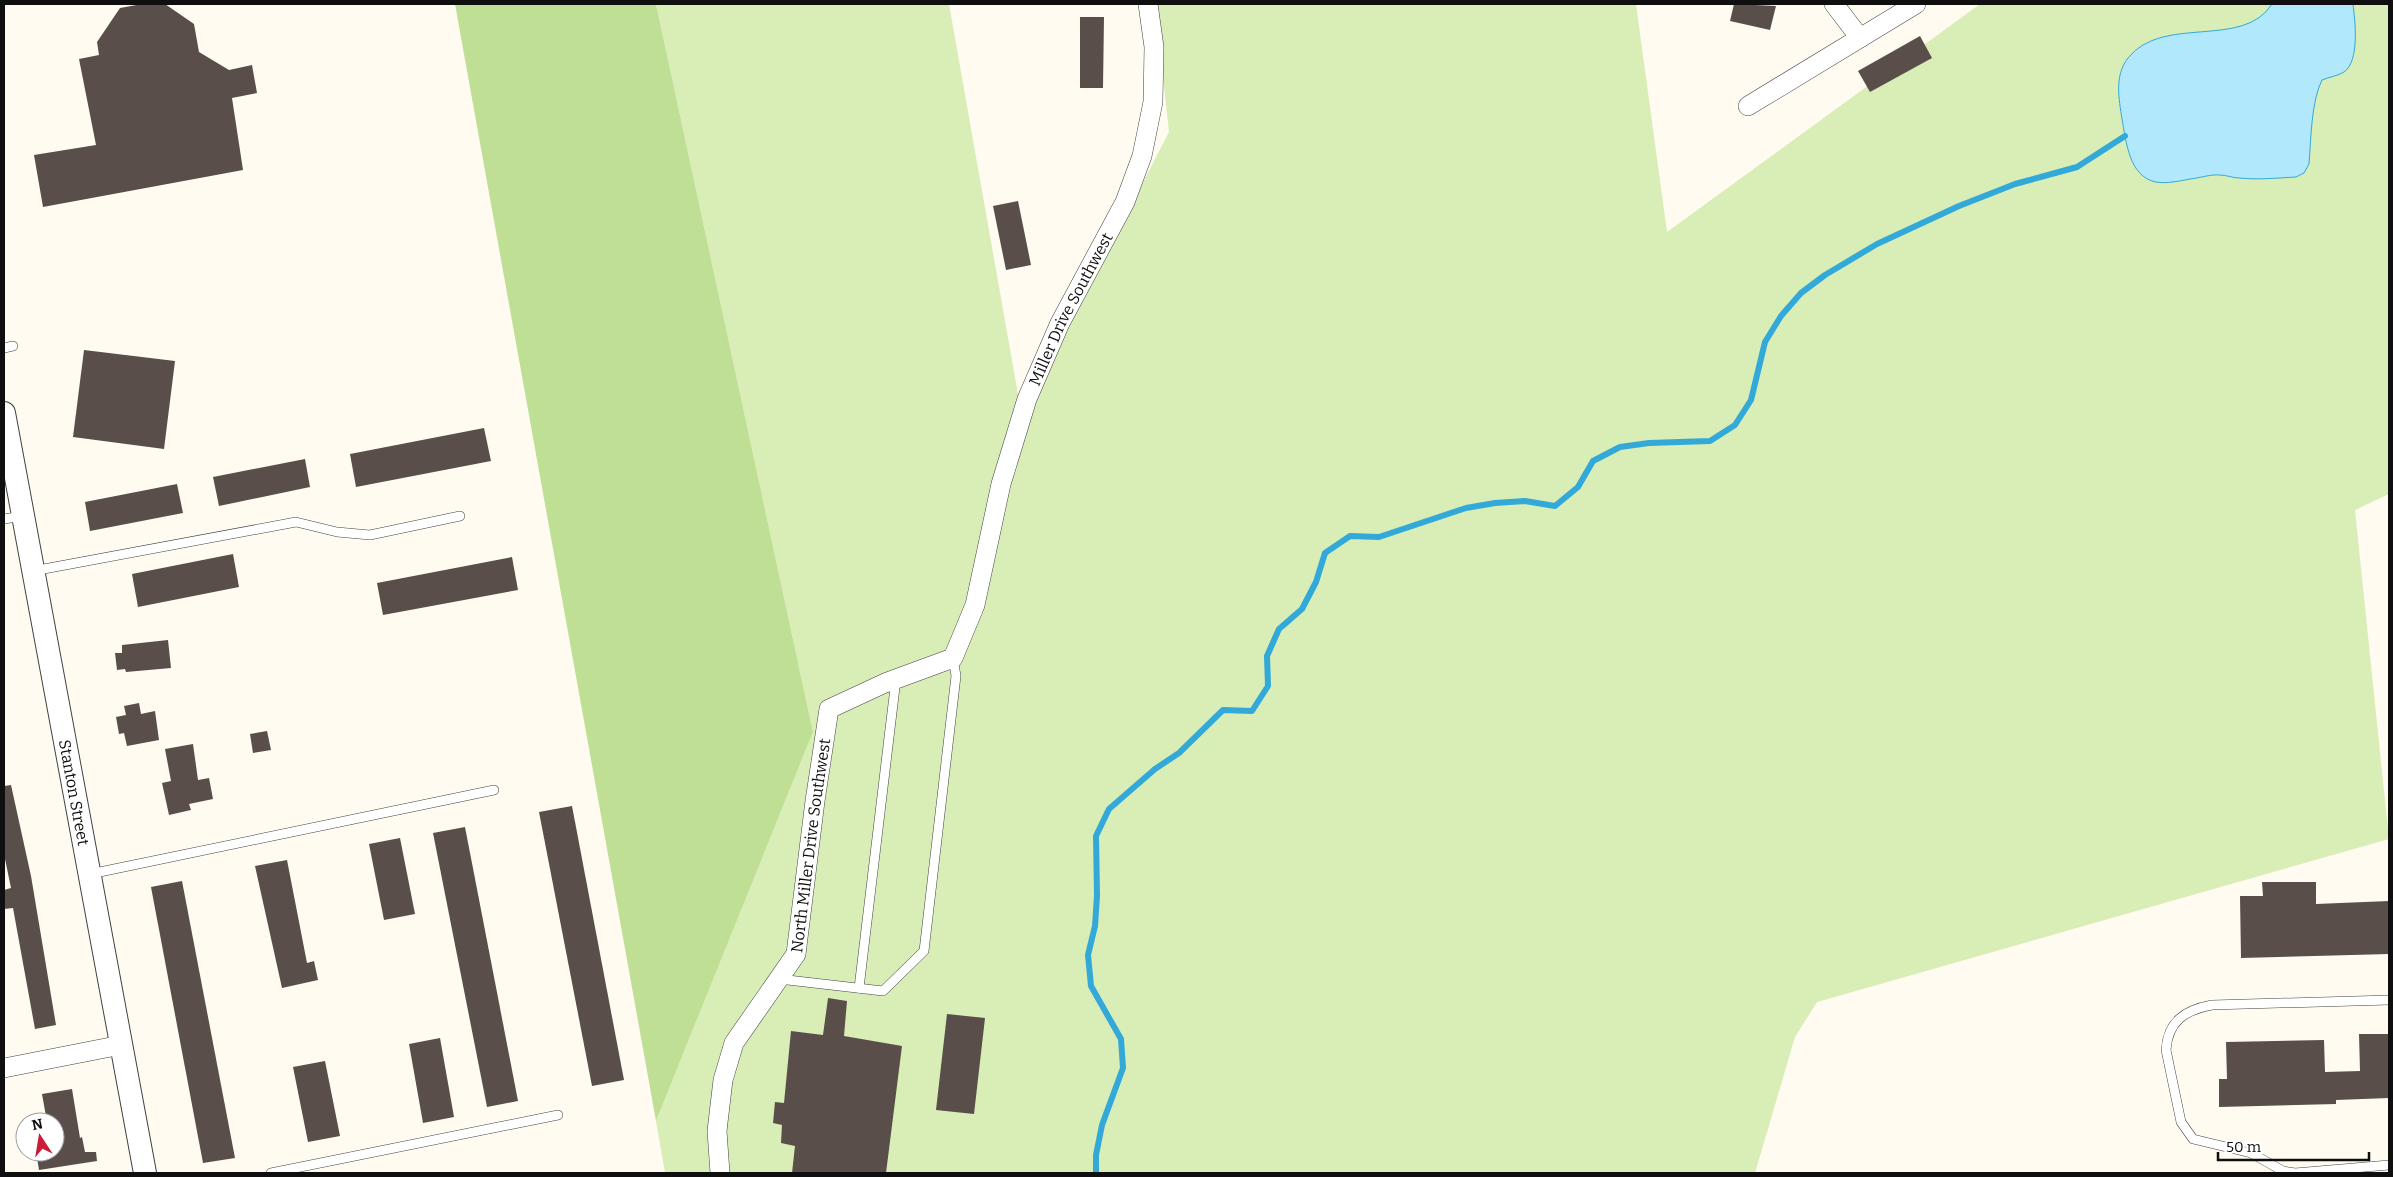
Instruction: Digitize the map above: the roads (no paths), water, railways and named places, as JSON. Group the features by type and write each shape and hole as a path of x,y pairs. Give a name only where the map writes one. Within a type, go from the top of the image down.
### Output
{"street":[{"name":"Miller Drive Southwest","path":"953,658 972,614 1001,484 1027,399 1060,323 1125,202 1142,156 1153,102 1154,47 1148,4"},
{"path":"1834,4 1860,38"},
{"path":"1748,106 1916,4"},
{"name":"Stanton Street","path":"4,413 13,518 33,571 145,1173"},
{"name":"North Miller Drive Southwest","path":"720,1173 717,1131 723,1080 734,1043 796,954 815,801 829,709 896,679 953,658"},
{"path":"4,1068 121,1045"}],"lane":[{"path":"4,348 13,346"},
{"path":"33,571 296,522 337,532 370,535 460,516"},
{"path":"778,979 884,991 924,951 956,676 953,658"},
{"path":"859,988 896,679"},
{"path":"90,874 494,790"},
{"path":"2389,1000 2212,1005 2196,1008 2175,1020 2167,1040 2166,1050 2181,1122 2193,1139 2251,1153 2283,1171 2295,1172 2389,1165"},
{"path":"271,1173 558,1115"}],"water":[{"path":"2272,4 2353,4 2355,40 2352,59 2349,67 2344,72 2322,80 2318,89 2311,133 2309,164 2304,173 2296,177 2260,179 2213,175 2164,183 2147,179 2134,166 2130,157 2122,119 2119,80 2128,58 2143,45 2161,37 2242,26 2259,18"}],"waterway":[{"path":"1096,1173 1096,1155 1102,1125 1123,1068 1121,1039 1091,986 1088,955 1095,926 1097,896 1096,836 1109,809 1155,769 1179,753 1223,710 1252,711 1268,686 1267,656 1279,629 1302,609 1316,582 1325,553 1350,536 1379,537 1466,508 1495,503 1525,501 1555,506 1578,487 1593,461 1620,447 1649,443 1710,441 1735,425 1751,400 1765,342 1781,316 1801,293 1825,275 1877,244 1959,206 2015,184 2077,167 2125,136"}]}
